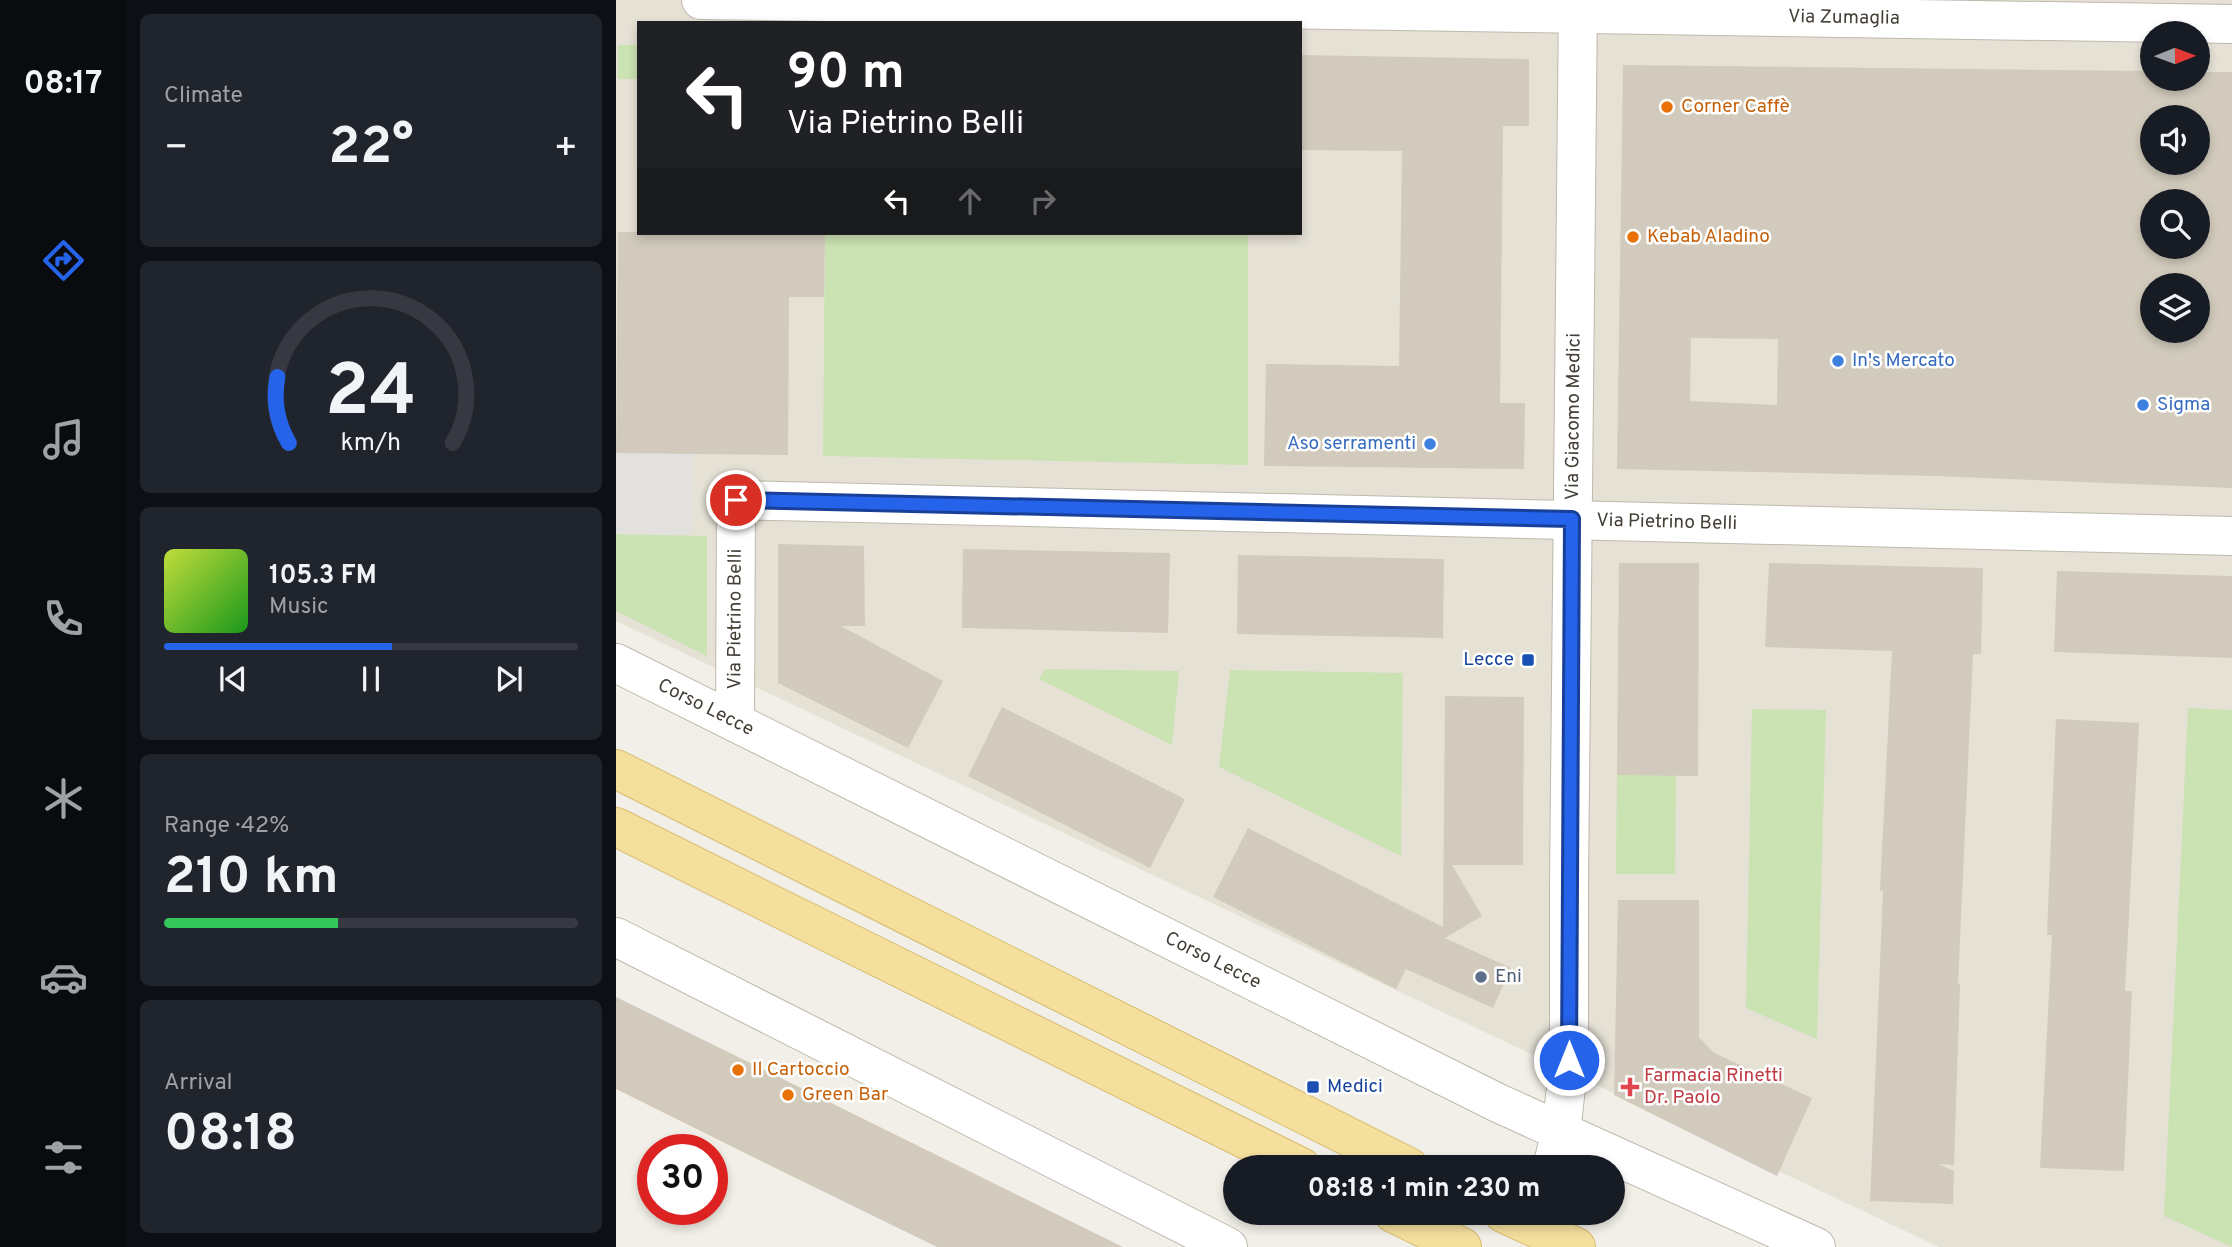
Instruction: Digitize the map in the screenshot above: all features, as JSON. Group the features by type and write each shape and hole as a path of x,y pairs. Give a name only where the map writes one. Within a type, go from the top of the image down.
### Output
{"main road":[{"path":"616,769 1385,1155"},
{"path":"616,827 1277,1155"},
{"path":"1417,1225 1462,1247"},
{"path":"1527,1225 1576,1247"}],"street":[{"name":"Via Zumaglia","path":"701,0 1578,7 2232,24"},
{"name":"Via Giacomo Medici","path":"1557,1149 1569,1060 1578,7"},
{"name":"Via Pietrino Belli","path":"735,722 736,500 2232,536"},
{"name":"Corso Lecce","path":"616,663 1499,1102 1557,1149 1816,1247"},
{"path":"616,937 1228,1247"}],"shaded area":[{"path":"616,0 2232,0 2232,1247 1939,1247 616,621"},
{"path":"616,453 694,454 692,535 616,534"}],"green space":[{"path":"618,45 637,45 637,79 618,79"},
{"path":"825,235 1248,235 1248,465 823,456"},
{"path":"616,534 707,536 707,656 616,611"},
{"path":"1045,669 1179,671 1172,745 1039,679"},
{"path":"1230,670 1403,673 1401,856 1219,767"},
{"path":"2188,708 2232,710 2232,1247 2164,1216"},
{"path":"1752,709 1826,710 1817,1039 1746,1008"},
{"path":"1617,775 1676,775 1675,874 1616,874"}],"building":[{"path":"1302,55 1529,59 1529,126 1503,126 1500,403 1525,403 1524,469 1264,466 1266,364 1399,366 1402,151 1302,150"},
{"path":"1623,65 2140,71 2140,91 2210,91 2210,72 2232,72 2232,488 1936,476 1617,469","holes":["1691,338 1778,339 1777,405 1690,401"]},
{"path":"618,232 637,232 637,235 825,235 824,297 789,297 788,455 616,453"},
{"path":"778,544 864,546 865,626 841,626 943,681 908,748 778,683"},
{"path":"963,549 1170,553 1168,633 962,628"},
{"path":"1238,555 1444,559 1443,638 1237,634"},
{"path":"1619,563 1699,563 1698,776 1617,775"},
{"path":"1769,563 1983,568 1981,654 1973,654 1958,984 1954,1165 1938,1164 1954,1171 1953,1204 1870,1201 1883,891 1880,891 1892,651 1765,647"},
{"path":"2057,571 2232,576 2232,658 2054,652"},
{"path":"1445,696 1524,697 1523,865 1452,865 1482,916 1445,938 1511,968 1493,1008 1406,969 1396,989 1213,897 1248,828 1443,927"},
{"path":"1002,707 1185,799 1150,868 968,776"},
{"path":"2056,719 2139,723 2125,991 2132,991 2124,1171 2040,1168 2052,935 2047,935"},
{"path":"1618,900 1699,900 1699,1037 1714,1053 1812,1098 1777,1176 1614,1095"},
{"path":"616,997 1123,1247 937,1247 728,1145 728,1134 707,1134 616,1089"}],"place":[{"name":"Corner Caffè","path":"1667,107"},
{"name":"Kebab Aladino","path":"1633,237"},
{"name":"In's Mercato","path":"1838,361"},
{"name":"Sigma","path":"2143,405"},
{"name":"Aso serramenti","path":"1430,444"},
{"name":"Lecce","path":"1528,660"},
{"name":"Eni","path":"1481,977"},
{"name":"Il Cartoccio","path":"738,1070"},
{"name":"Medici","path":"1313,1087"},
{"name":"Farmacia Rinetti Dr. Paolo","path":"1630,1087"},
{"name":"Green Bar","path":"788,1095"}],"route":[{"path":"736,500 1572,519 1569,1060"}]}
